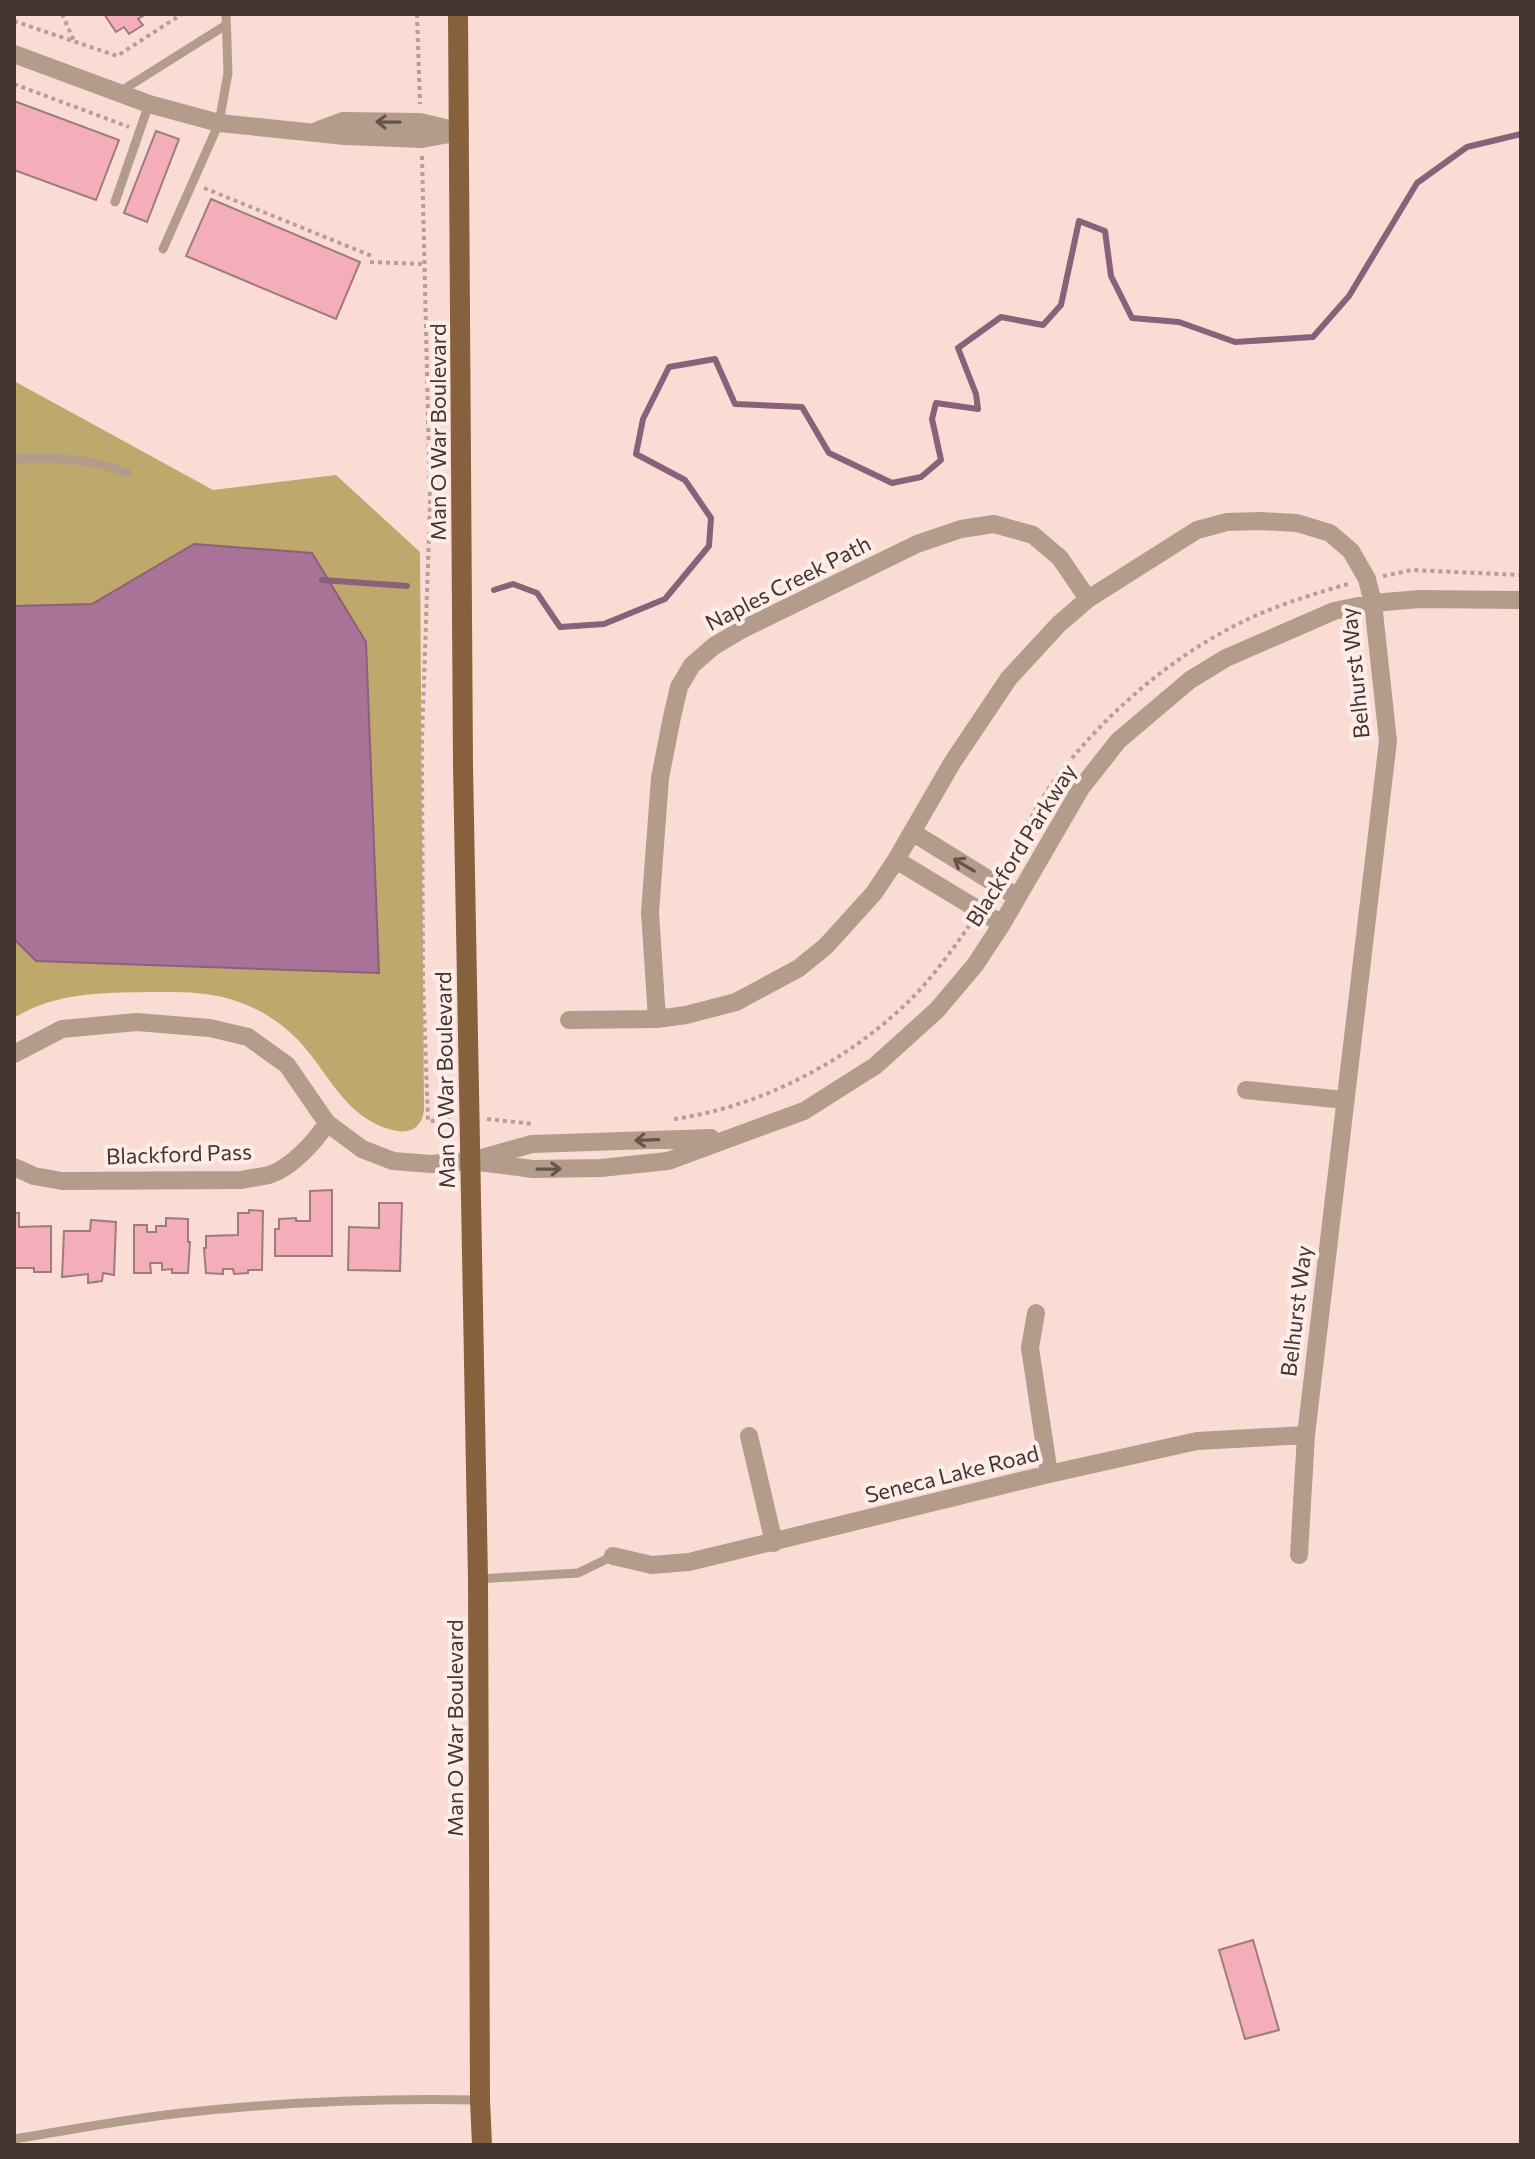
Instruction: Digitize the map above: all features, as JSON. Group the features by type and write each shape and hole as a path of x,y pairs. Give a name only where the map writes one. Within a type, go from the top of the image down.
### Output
{"main road":[{"name":"Man O War Boulevard","path":"458,14 463,765 478,1579 482,2145"}],"street":[{"path":"14,54 149,104 219,123 345,136 460,132"},
{"name":"Belhurst Way","path":"569,1020 657,1019 686,1015 736,1002 799,968 851,921 896,860 952,763 1009,678 1059,624 1088,599 1197,530 1227,522 1297,523 1330,533 1351,551 1367,579 1373,603 1388,741 1306,1435 1299,1555"},
{"name":"Naples Creek Path","path":"657,1019 650,912 660,778 679,687 692,665 714,646 741,630 917,544 961,529 994,524 1033,535 1060,558 1088,599"},
{"name":"Blackford Parkway","path":"471,1161 533,1169 601,1168 668,1161 804,1111 875,1066 937,1010 975,965 1002,924 1081,788 1118,741 1156,706 1226,658 1275,634 1334,611 1373,603 1420,599 1519,600"},
{"path":"912,832 1017,897"},
{"path":"896,860 1002,924"},
{"name":"Blackford Parkway","path":"14,1054 62,1029 137,1022 210,1028 248,1037 287,1065 327,1123 362,1149 393,1161 431,1164 471,1161 532,1144 725,1138"},
{"path":"1246,1090 1345,1100"},
{"name":"Blackford Pass","path":"14,1167 34,1176 62,1181 242,1180 270,1174 290,1163 321,1134 327,1123"},
{"path":"1036,1313 1030,1348 1049,1474"},
{"name":"Seneca Lake Road","path":"613,1556 652,1565 689,1562 1197,1441 1306,1435"},
{"path":"749,1436 774,1543"}],"lane":[{"path":"118,93 226,19"},
{"path":"163,249 219,123 228,73 226,19"},
{"path":"115,202 149,104"},
{"path":"14,459 65,458 110,466 127,473"},
{"path":"478,1579 578,1573 613,1556"},
{"path":"14,2139 181,2113 308,2103 480,2100"}],"path":[{"path":"62,14 74,42"},
{"path":"14,21 117,56 182,14"},
{"path":"417,14 430,504 422,740 423,982 428,1121 499,1118 519,1124 534,1124"},
{"path":"370,262 424,264"},
{"path":"996,884 1024,830 1062,769 1137,692 1194,649 1244,621 1305,597 1367,579 1412,570 1521,575"},
{"path":"664,1120 705,1114 766,1094 833,1060 913,997 980,911"}],"shaded area":[{"path":"14,381 213,490 336,475 420,552 424,1110 416,1127 409,1131 392,1130 367,1119 337,1091 288,1031 258,1010 223,997 181,992 96,994 46,1003 14,1018"},
{"path":"194,544 312,553 366,642 379,973 36,961 14,939 14,606 92,604"}],"building":[{"path":"104,14 146,14 138,19 143,25 129,34 124,27 116,32"},
{"path":"14,101 119,140 96,200 14,170"},
{"path":"156,131 179,139 147,222 124,213"},
{"path":"211,199 360,262 336,319 186,256"},
{"path":"332,1190 332,1256 275,1256 275,1229 279,1229 279,1219 310,1221 310,1191"},
{"path":"379,1203 402,1203 400,1271 348,1270 349,1227 379,1228"},
{"path":"249,1210 263,1211 262,1270 234,1274 233,1269 223,1269 223,1274 206,1273 206,1236 238,1235 238,1213 249,1213"},
{"path":"14,1213 19,1213 19,1227 51,1226 51,1272 14,1268"},
{"path":"166,1218 188,1219 188,1273 172,1273 172,1269 162,1270 162,1263 150,1263 151,1273 134,1273 134,1225 147,1225 147,1232 156,1232 156,1226 166,1226"},
{"path":"91,1220 116,1222 114,1275 103,1273 102,1281 88,1283 88,1274 62,1277 64,1231 90,1231"},
{"path":"1253,1940 1279,2030 1245,2039 1219,1950"}],"waterway":[{"path":"494,590 513,584 537,593 560,627 604,624 665,599 709,546 711,518 685,480 636,454 643,419 669,367 715,359 735,404 802,407 829,453 892,483 921,477 941,460 932,419 936,403 978,409 976,394 958,348 1001,317 1043,325 1061,305 1079,221 1105,231 1111,276 1132,318 1179,322 1235,342 1313,337 1349,296 1417,183 1467,147 1521,134"},
{"path":"322,580 407,586"}]}
